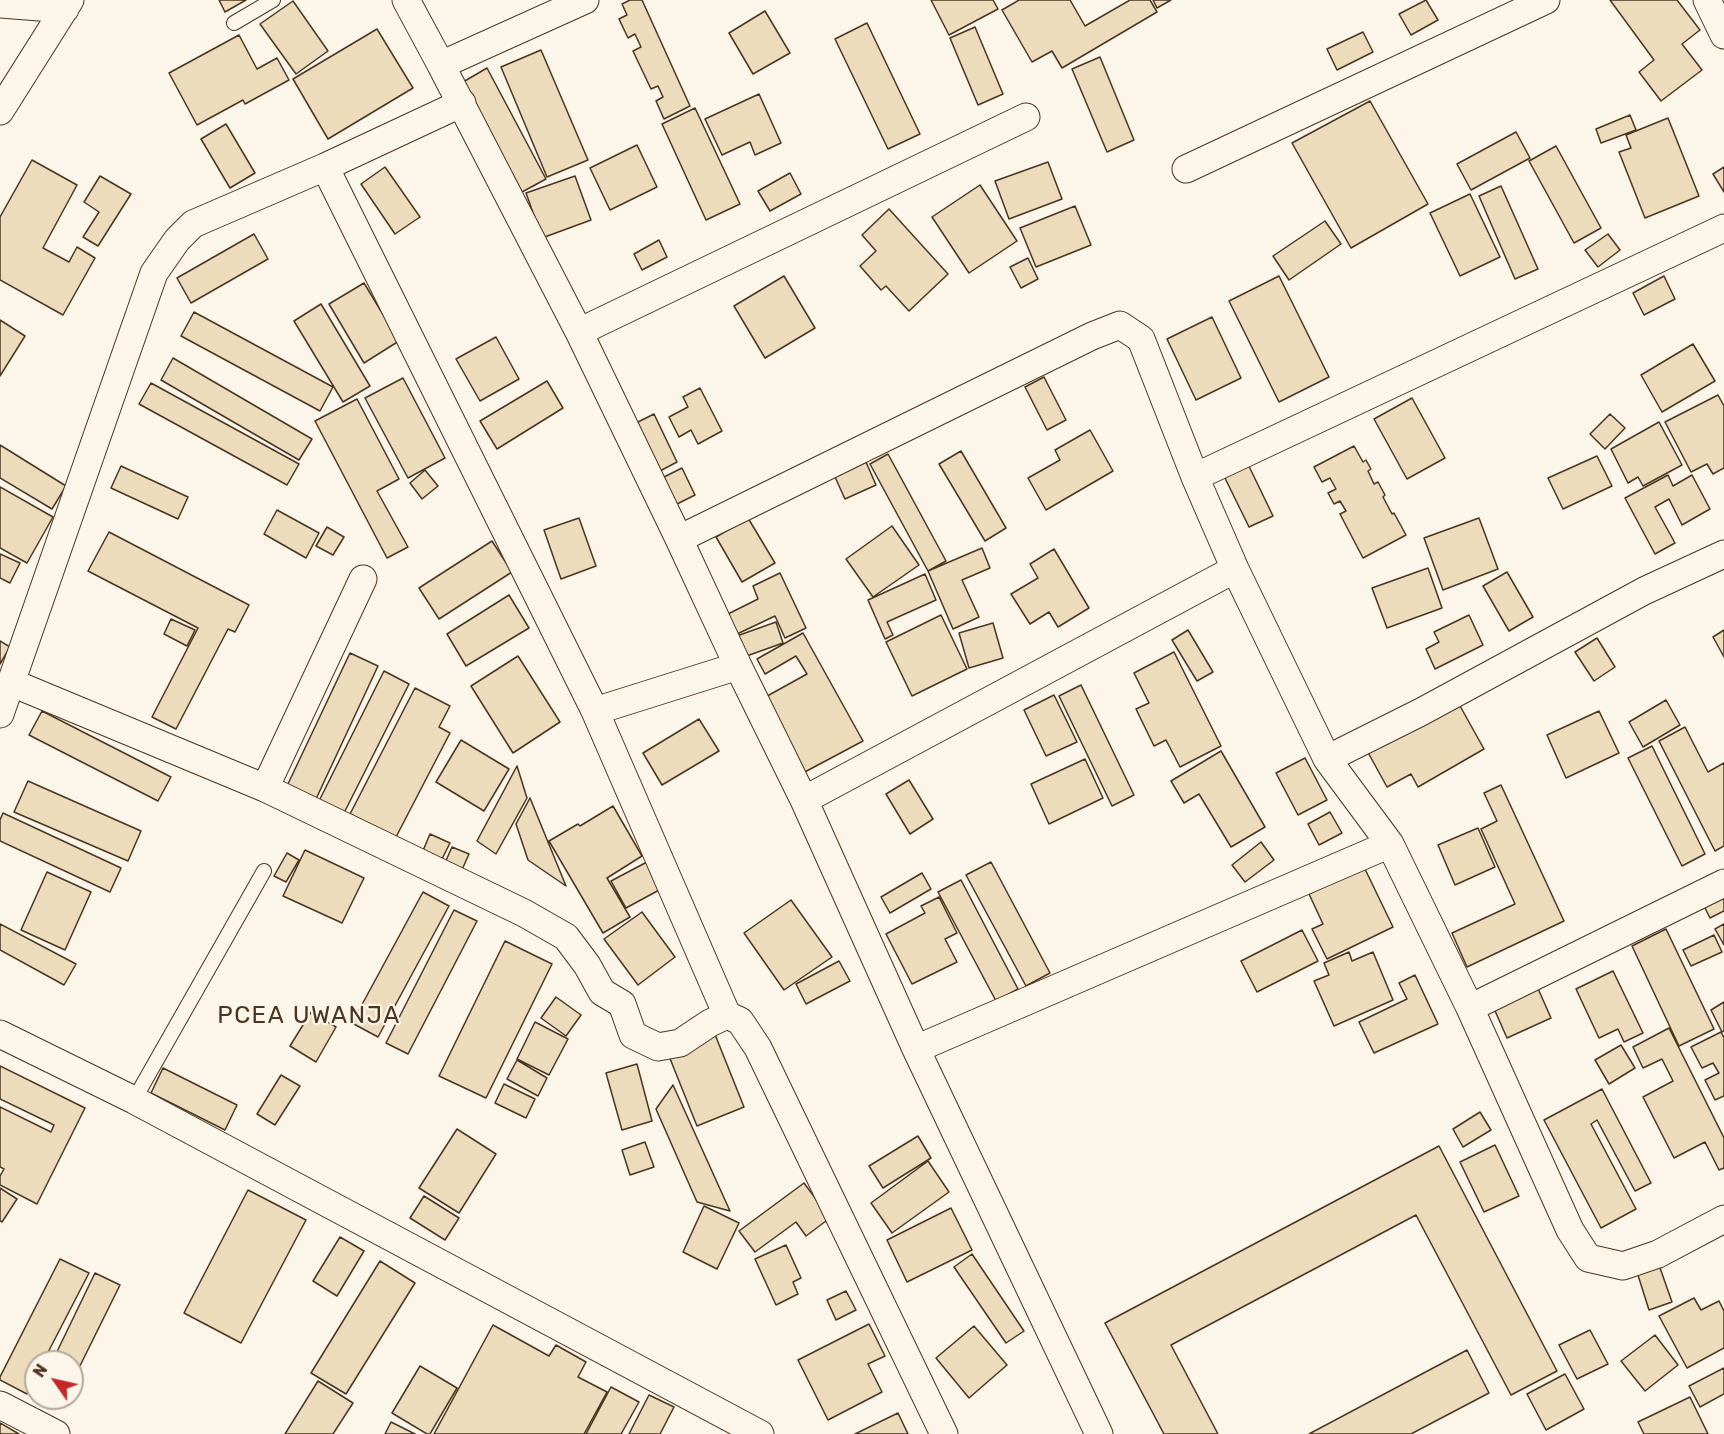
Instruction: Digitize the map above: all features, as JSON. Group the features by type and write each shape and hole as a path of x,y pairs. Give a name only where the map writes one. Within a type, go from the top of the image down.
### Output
{"street":[{"path":"406,0 462,103 579,332 804,800 915,1049 1099,1434"},
{"path":"441,65 585,0"},
{"path":"1186,169 1546,0"},
{"path":"1707,0 1724,35"},
{"path":"0,4 67,4"},
{"path":"0,111 67,4"},
{"path":"0,714 154,273 177,240 193,224 325,167 462,103"},
{"path":"579,332 1026,117"},
{"path":"325,167 596,711 727,1015 740,1021 758,1048 944,1434"},
{"path":"1195,477 1724,228"},
{"path":"679,539 1092,336 1120,325 1141,339 1195,477 1235,569 1327,759 1390,844 1470,1008 1570,1230 1588,1258 1623,1266 1658,1254 1724,1219"},
{"path":"1327,759 1421,712 1644,591 1724,554"},
{"path":"804,800 1235,569"},
{"path":"266,788 363,579"},
{"path":"596,711 738,666"},
{"path":"10,682 266,788 524,913 566,937 587,965 602,992 622,1004 633,1035 657,1047 680,1043 710,1023 727,1015"},
{"path":"915,1049 1390,844"},
{"path":"1470,1008 1724,883"},
{"path":"0,1034 135,1100 760,1434"},
{"path":"0,1405 56,1434"}],"lane":[{"path":"234,23 273,0"},
{"path":"135,1100 264,872"}],"building":[{"path":"219,0 246,0 225,12"},
{"path":"630,0 642,0 690,106 664,119 656,101 663,97 658,86 651,89 633,51 641,47 635,34 628,38 619,19 627,15 622,4"},
{"path":"931,0 993,0 998,9 949,35"},
{"path":"1019,0 1070,0 1085,26 1130,0 1150,0 1157,12 1062,68 1052,51 1032,62 1002,10"},
{"path":"1153,0 1171,0 1157,8"},
{"path":"1426,0 1438,20 1411,35 1399,14"},
{"path":"1610,0 1677,0 1700,30 1682,44 1702,70 1661,101 1639,72 1654,60"},
{"path":"293,1 328,51 296,74 260,24"},
{"path":"765,11 790,53 753,74 729,33"},
{"path":"867,23 920,134 888,149 835,39"},
{"path":"975,27 1003,94 978,105 950,38"},
{"path":"377,29 413,88 328,139 293,79"},
{"path":"1363,32 1373,52 1337,70 1327,49"},
{"path":"239,35 257,69 277,58 289,80 245,104 243,100 197,125 169,73"},
{"path":"541,50 588,160 547,177 501,67"},
{"path":"1100,57 1134,140 1107,152 1072,69"},
{"path":"487,68 546,179 522,192 463,82"},
{"path":"759,94 781,143 755,155 750,142 722,155 705,119"},
{"path":"1370,101 1428,204 1351,248 1292,143"},
{"path":"695,108 740,204 706,220 662,124"},
{"path":"1630,115 1636,130 1601,143 1596,129"},
{"path":"1668,118 1699,196 1645,218 1619,152 1631,148 1626,135"},
{"path":"226,124 255,173 230,188 201,139"},
{"path":"1516,132 1530,158 1471,190 1457,164"},
{"path":"637,145 657,187 610,210 590,168"},
{"path":"1556,146 1601,228 1574,243 1529,161"},
{"path":"32,160 77,185 43,248 69,262 77,247 95,258 63,315 0,280 0,217"},
{"path":"1048,162 1062,199 1009,219 995,181"},
{"path":"385,167 420,217 395,234 361,184"},
{"path":"1724,167 1724,192 1713,174"},
{"path":"790,173 801,194 770,211 758,191"},
{"path":"100,176 131,194 98,246 83,237 99,212 84,202"},
{"path":"575,176 591,220 542,238 526,193"},
{"path":"980,185 1017,241 969,273 932,217"},
{"path":"1501,186 1538,269 1515,279 1479,196"},
{"path":"1470,194 1500,257 1460,276 1430,213"},
{"path":"1075,206 1091,245 1036,267 1020,228"},
{"path":"889,209 948,274 909,311 886,286 881,290 860,266 876,251 862,235"},
{"path":"1325,221 1341,244 1289,280 1273,256"},
{"path":"254,234 268,259 191,303 177,278"},
{"path":"1608,234 1620,250 1598,267 1585,250"},
{"path":"659,240 667,257 642,270 634,254"},
{"path":"1028,258 1038,279 1021,288 1010,267"},
{"path":"784,276 815,328 765,358 734,306"},
{"path":"1279,276 1329,377 1279,402 1229,301"},
{"path":"1664,276 1675,299 1644,315 1633,293"},
{"path":"364,283 399,341 364,363 329,304"},
{"path":"321,304 370,386 343,402 294,321"},
{"path":"194,312 333,387 320,411 181,336"},
{"path":"1212,317 1241,378 1196,400 1167,339"},
{"path":"0,320 25,336 0,376"},
{"path":"496,337 519,379 480,401 456,359"},
{"path":"1693,344 1715,381 1662,412 1641,375"},
{"path":"173,358 312,439 299,460 161,380"},
{"path":"1044,377 1066,420 1047,430 1025,387"},
{"path":"403,378 445,458 408,478 365,398"},
{"path":"547,381 563,408 497,449 480,421"},
{"path":"151,383 299,464 287,485 139,404"},
{"path":"700,388 722,431 698,444 691,430 679,437 669,417 688,407 683,397"},
{"path":"1718,395 1724,406 1724,468 1713,474 1707,464 1691,472 1665,422"},
{"path":"1412,398 1445,458 1407,479 1374,419"},
{"path":"357,399 399,479 377,491 408,547 387,558 315,421"},
{"path":"654,414 677,462 658,472 634,424"},
{"path":"1610,414 1625,428 1605,449 1590,434"},
{"path":"1659,422 1682,465 1643,486 1638,477 1628,483 1611,449"},
{"path":"1090,430 1113,471 1046,510 1028,478 1060,460 1055,450"},
{"path":"0,445 66,486 52,509 0,478"},
{"path":"1354,446 1363,462 1366,460 1371,469 1368,471 1374,484 1378,482 1385,495 1383,497 1406,535 1363,558 1340,514 1346,511 1340,501 1334,504 1328,493 1336,489 1330,478 1322,482 1314,467"},
{"path":"961,451 1006,528 985,541 939,464"},
{"path":"888,454 946,561 928,571 870,464"},
{"path":"1597,456 1612,486 1563,509 1548,478"},
{"path":"1246,460 1273,516 1249,527 1222,472"},
{"path":"866,462 876,485 845,499 835,477"},
{"path":"121,466 188,497 178,519 111,488"},
{"path":"682,468 695,495 673,506 660,479"},
{"path":"425,470 438,486 422,499 410,483"},
{"path":"1668,475 1673,486 1692,475 1710,509 1682,525 1669,499 1655,507 1675,543 1655,554 1625,498"},
{"path":"0,487 53,517 27,563 0,548"},
{"path":"277,510 319,533 306,558 264,534"},
{"path":"579,518 596,566 561,579 544,530"},
{"path":"748,518 775,563 742,582 716,537"},
{"path":"1479,518 1498,569 1443,590 1424,538"},
{"path":"892,526 919,565 873,597 846,559"},
{"path":"327,527 344,537 333,555 316,546"},
{"path":"109,532 249,605 235,632 228,629 176,729 152,717 198,628 88,571"},
{"path":"492,541 512,572 439,619 419,588"},
{"path":"982,548 990,568 962,580 979,617 953,629 928,571"},
{"path":"1054,549 1089,608 1058,627 1049,612 1030,624 1011,594 1038,578 1030,564"},
{"path":"0,554 20,563 10,583 0,578"},
{"path":"1428,568 1442,608 1387,628 1372,588"},
{"path":"1507,572 1533,617 1509,631 1483,586"},
{"path":"780,573 806,628 785,638 775,616 735,635 726,615 758,599 753,586"},
{"path":"925,574 936,600 887,622 893,635 885,639 868,600"},
{"path":"509,595 529,628 466,666 447,634"},
{"path":"941,615 967,669 912,696 886,642"},
{"path":"1469,615 1483,645 1435,669 1426,649 1439,642 1434,632"},
{"path":"171,619 195,630 187,646 164,634"},
{"path":"776,622 783,643 741,658 734,637"},
{"path":"993,623 1003,658 969,668 959,633"},
{"path":"1188,630 1213,672 1197,681 1172,640"},
{"path":"1724,630 1724,657 1713,637"},
{"path":"803,633 863,741 801,774 760,700 807,674 796,656 765,674 757,659"},
{"path":"1597,638 1615,667 1594,681 1575,652"},
{"path":"0,641 10,647 0,664"},
{"path":"1174,652 1221,746 1180,767 1166,740 1154,746 1136,709 1149,703 1134,673"},
{"path":"350,653 378,666 316,799 287,786"},
{"path":"518,656 560,722 513,753 471,686"},
{"path":"384,671 409,684 344,813 319,801"},
{"path":"1081,685 1134,795 1112,806 1059,696"},
{"path":"415,688 450,706 439,727 450,733 396,837 350,814"},
{"path":"1054,695 1077,742 1046,756 1024,710"},
{"path":"1455,697 1484,749 1418,787 1411,774 1387,787 1365,747"},
{"path":"1666,700 1680,725 1643,747 1629,722"},
{"path":"42,711 171,777 158,801 29,735"},
{"path":"1599,711 1619,753 1566,778 1547,735"},
{"path":"699,719 719,751 662,785 643,753"},
{"path":"1685,727 1708,772 1724,763 1724,846 1715,851 1659,741"},
{"path":"461,740 509,769 484,811 436,782"},
{"path":"1652,746 1705,854 1682,866 1628,758"},
{"path":"1221,751 1265,827 1231,847 1199,794 1184,803 1171,781"},
{"path":"1305,758 1327,800 1298,815 1276,773"},
{"path":"1085,759 1103,798 1049,824 1031,784"},
{"path":"517,766 527,798 496,854 477,841"},
{"path":"909,780 933,819 910,834 886,794"},
{"path":"28,781 141,831 128,861 14,812"},
{"path":"1501,785 1564,921 1467,967 1452,933 1515,904 1481,829 1497,821 1484,793"},
{"path":"530,798 566,886 528,860 516,824"},
{"path":"613,806 642,856 607,878 630,917 603,933 549,841"},
{"path":"1330,812 1342,833 1319,845 1308,824"},
{"path":"3,813 121,868 110,892 0,841 0,820"},
{"path":"1478,828 1495,867 1455,885 1438,845"},
{"path":"430,834 450,843 441,861 422,853"},
{"path":"1261,842 1274,860 1245,882 1232,865"},
{"path":"452,847 469,854 461,872 444,865"},
{"path":"305,850 364,878 342,923 283,896"},
{"path":"287,853 299,860 286,882 274,876"},
{"path":"647,862 661,889 626,908 611,881"},
{"path":"991,862 1050,973 1026,986 966,875"},
{"path":"1364,867 1393,927 1327,959 1312,929 1323,924 1309,894"},
{"path":"47,872 91,892 65,950 21,930"},
{"path":"922,873 931,889 890,913 881,897"},
{"path":"961,880 1018,989 996,1001 938,892"},
{"path":"1724,891 1724,911 1710,918 1702,902"},
{"path":"423,892 449,906 378,1037 352,1023"},
{"path":"939,897 957,933 945,939 957,962 912,984 886,934 925,913 921,906"},
{"path":"791,900 832,957 784,990 744,933"},
{"path":"454,910 477,921 408,1054 386,1043"},
{"path":"642,912 675,957 638,985 604,939"},
{"path":"0,924 76,964 64,985 0,950"},
{"path":"1724,924 1724,945 1715,929"},
{"path":"1666,929 1714,1029 1679,1046 1632,946"},
{"path":"1302,930 1318,961 1257,992 1241,961"},
{"path":"1714,935 1722,952 1691,966 1683,950"},
{"path":"505,941 552,964 486,1098 439,1076"},
{"path":"1349,952 1352,961 1373,952 1393,1000 1334,1026 1314,981 1329,975 1324,963"},
{"path":"839,961 850,981 806,1004 796,984"},
{"path":"1613,971 1643,1033 1624,1042 1618,1029 1599,1038 1576,989"},
{"path":"1415,975 1438,1024 1374,1053 1359,1022 1407,999 1399,983"},
{"path":"1536,984 1551,1018 1507,1038 1492,1004"},
{"path":"556,997 581,1015 566,1036 541,1018"},
{"path":"1724,1002 1724,1031 1722,1032 1711,1010"},
{"path":"311,1012 336,1027 316,1062 290,1046"},
{"path":"535,1022 568,1039 549,1075 517,1059"},
{"path":"1669,1028 1724,1138 1724,1168 1719,1170 1705,1142 1674,1158 1643,1097 1673,1081 1662,1059 1643,1068 1633,1047"},
{"path":"714,1032 744,1107 697,1126 667,1051"},
{"path":"1721,1032 1724,1038 1724,1096 1715,1100 1705,1080 1719,1073 1713,1063 1702,1068 1691,1047"},
{"path":"1621,1045 1635,1068 1609,1084 1595,1060"},
{"path":"517,1060 547,1078 538,1096 507,1079"},
{"path":"637,1064 652,1121 622,1130 606,1073"},
{"path":"0,1066 85,1108 37,1204 0,1185 0,1176 4,1169 0,1167 0,1107 51,1132 54,1125 0,1099"},
{"path":"163,1068 237,1105 225,1130 151,1093"},
{"path":"281,1075 300,1086 275,1125 257,1114"},
{"path":"504,1084 535,1099 526,1118 495,1103"},
{"path":"673,1085 730,1211 697,1202 656,1109"},
{"path":"1602,1089 1651,1183 1635,1191 1597,1120 1591,1124 1636,1209 1601,1228 1544,1120"},
{"path":"1480,1112 1491,1130 1463,1147 1453,1129"},
{"path":"457,1129 496,1154 459,1213 419,1188"},
{"path":"918,1136 931,1158 883,1188 869,1166"},
{"path":"645,1142 654,1167 630,1175 622,1150"},
{"path":"1495,1145 1519,1196 1484,1212 1460,1162"},
{"path":"1439,1146 1557,1371 1511,1395 1416,1215 1171,1345 1218,1434 1164,1434 1105,1323"},
{"path":"928,1161 949,1192 892,1233 871,1203"},
{"path":"804,1183 830,1218 806,1236 796,1222 755,1252 739,1231"},
{"path":"0,1188 17,1199 2,1222 0,1221"},
{"path":"248,1190 306,1220 241,1343 184,1313"},
{"path":"424,1196 459,1218 445,1240 410,1218"},
{"path":"704,1206 739,1223 717,1269 683,1252"},
{"path":"951,1208 972,1250 907,1282 887,1240"},
{"path":"340,1237 364,1251 337,1296 313,1281"},
{"path":"786,1245 801,1278 793,1282 798,1294 776,1305 755,1259"},
{"path":"972,1254 1024,1331 1006,1343 954,1267"},
{"path":"60,1259 89,1273 49,1350 24,1350 24,1392 0,1380"},
{"path":"380,1261 415,1283 346,1394 311,1373"},
{"path":"1659,1265 1672,1302 1649,1310 1637,1272"},
{"path":"95,1273 120,1285 84,1358 84,1350 58,1350"},
{"path":"846,1291 856,1310 836,1320 827,1300"},
{"path":"1694,1298 1701,1310 1719,1301 1724,1311 1724,1348 1687,1368 1659,1316"},
{"path":"869,1324 885,1356 868,1364 882,1392 828,1420 798,1360"},
{"path":"493,1325 549,1356 556,1345 586,1362 578,1377 607,1392 584,1434 434,1434"},
{"path":"974,1326 1007,1365 969,1398 936,1358"},
{"path":"1590,1330 1608,1364 1577,1379 1559,1345"},
{"path":"1655,1335 1678,1365 1645,1391 1621,1361"},
{"path":"1467,1350 1489,1393 1411,1434 1309,1434"},
{"path":"420,1366 457,1388 430,1434 392,1413"},
{"path":"1724,1368 1724,1394 1700,1407 1689,1386"},
{"path":"1565,1374 1584,1409 1546,1430 1527,1394"},
{"path":"318,1381 353,1403 333,1434 285,1434"},
{"path":"611,1387 639,1402 621,1434 586,1434"},
{"path":"649,1395 674,1407 660,1434 629,1434"},
{"path":"1690,1397 1708,1434 1644,1434 1638,1422"},
{"path":"898,1413 908,1434 855,1434"},
{"path":"391,1422 415,1434 385,1434"},
{"path":"0,1423 19,1434 0,1434"}],"district":[{"name":"PCEA UWANJA","path":"309,1016"}]}
